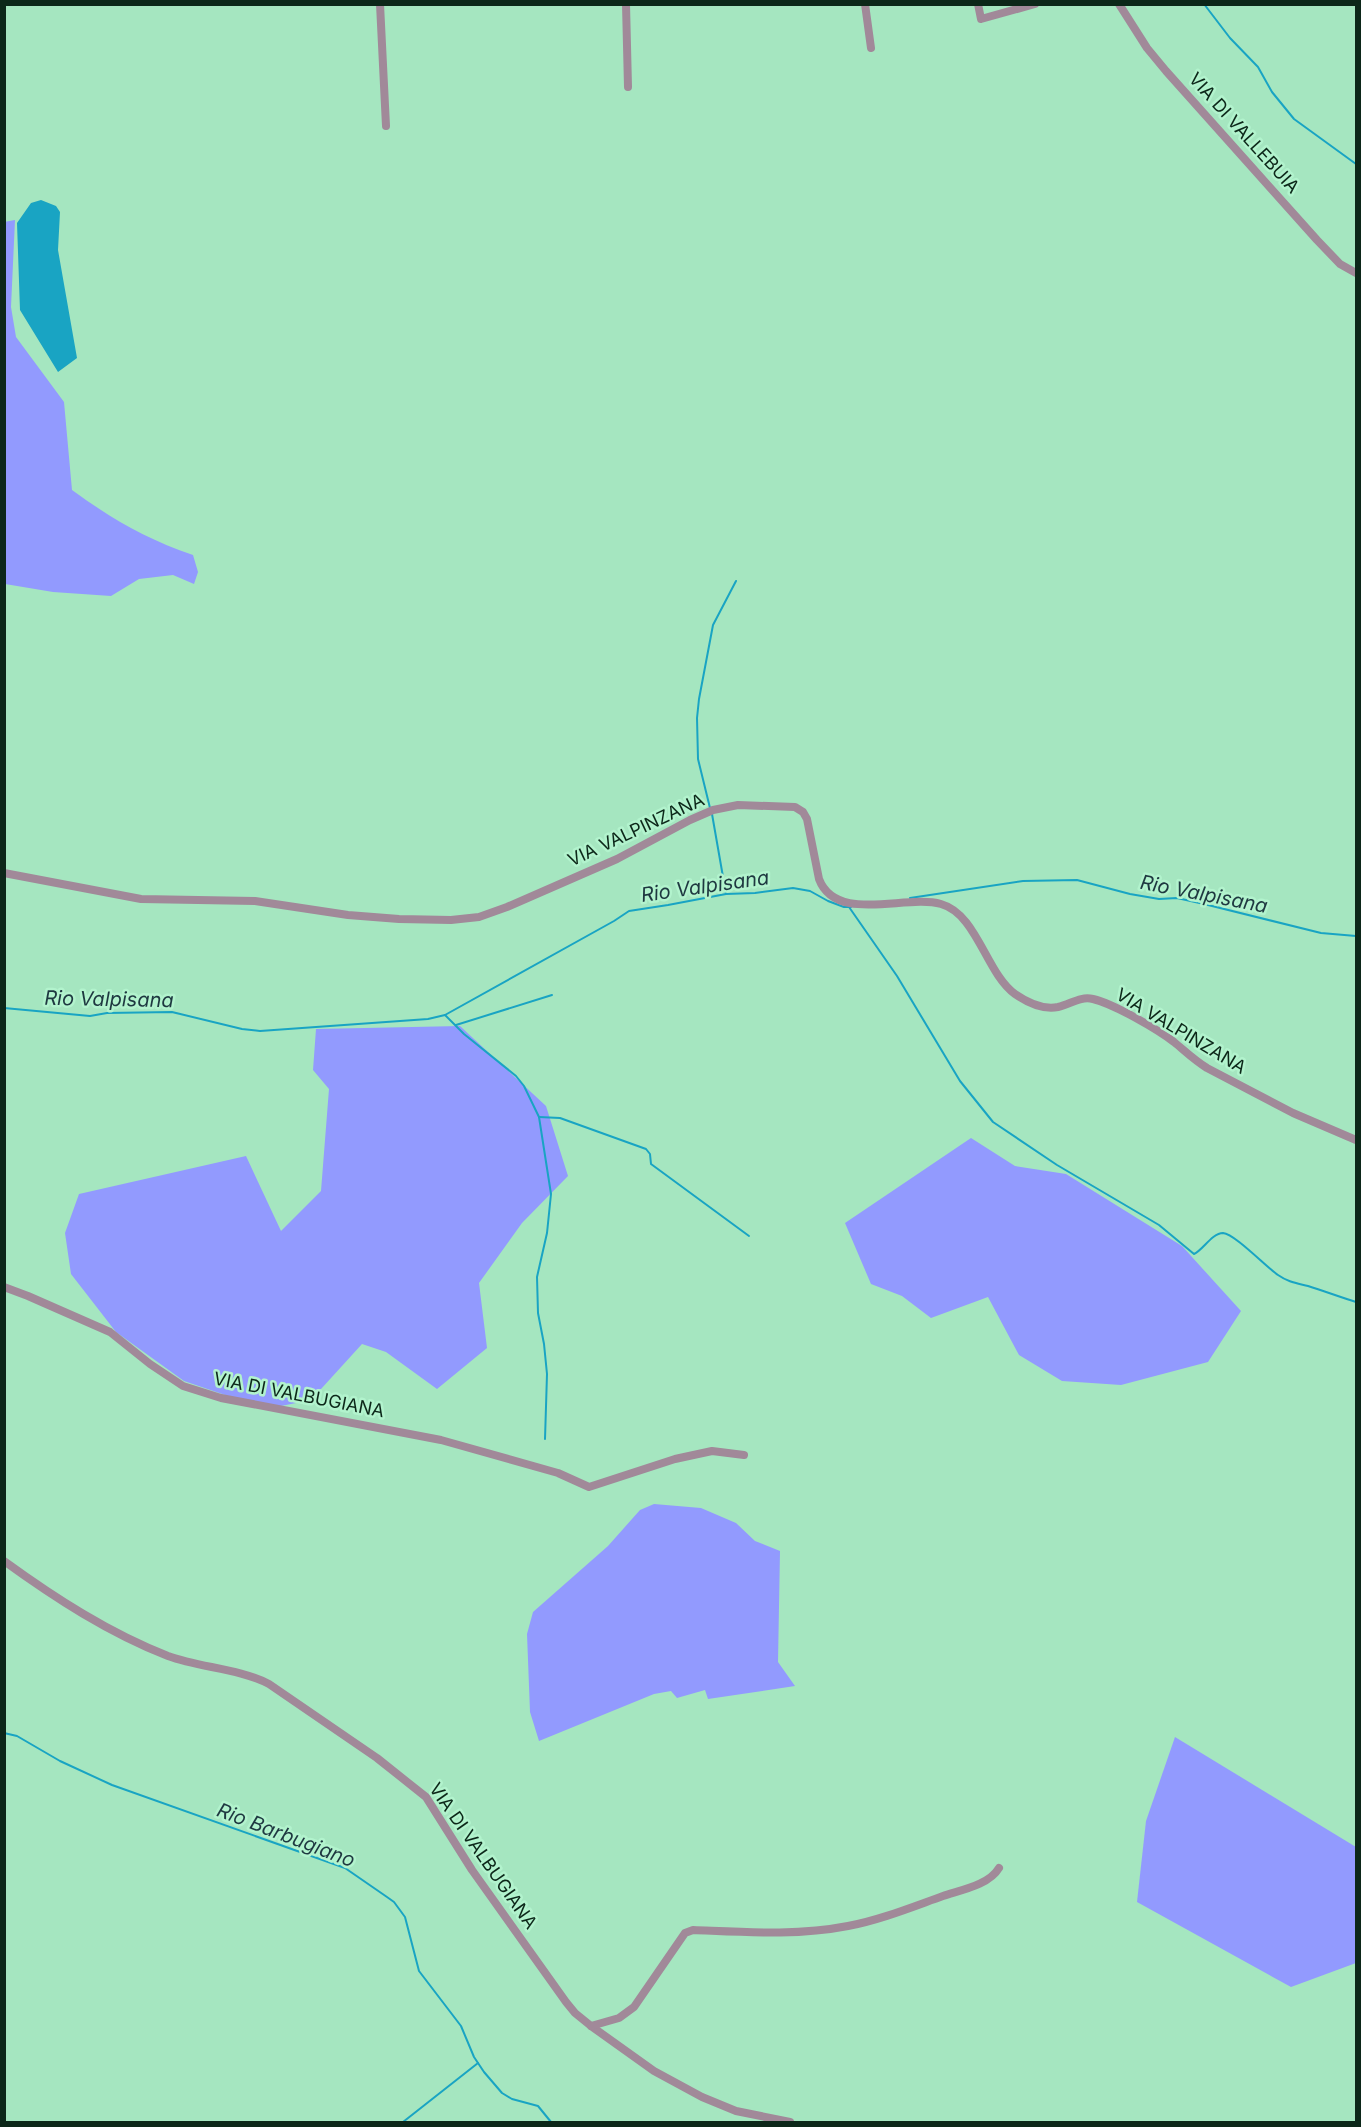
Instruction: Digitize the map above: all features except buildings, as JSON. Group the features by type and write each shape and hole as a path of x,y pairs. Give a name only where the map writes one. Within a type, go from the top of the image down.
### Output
{"street":[{"path":"380,4 386,126"},
{"path":"626,4 628,87"},
{"path":"865,4 871,48"},
{"path":"978,4 981,19 1035,4"},
{"name":"VIA DI VALLEBUIA","path":"1119,4 1147,48 1166,71 1317,240 1340,264 1356,273"},
{"name":"VIA VALPINZANA","path":"4,873 141,899 255,900 348,915 399,919 470,918 507,907 617,859 690,820 714,810 738,805 788,806 803,812 807,819 819,879 822,888 829,894 852,903 871,905 923,901 942,904 959,914 1002,981 1014,993 1026,1000 1048,1007 1084,998 1094,999 1161,1034 1206,1068 1293,1113 1356,1140"},
{"name":"VIA DI VALBUGIANA","path":"4,1287 110,1332 150,1364 183,1386 221,1398 441,1440 558,1473 588,1487 675,1459 712,1451 744,1455"},
{"name":"VIA DI VALBUGIANA","path":"4,1561 60,1601 168,1656 251,1675 269,1684 377,1758 426,1797 472,1870 575,2013 654,2071 702,2097 736,2111 790,2122"},
{"path":"591,2026 619,2018 634,2007 684,1933 693,1930 765,1933 847,1926 964,1889 993,1877 999,1868"}],"shaded area":[{"path":"41,200 56,206 60,212 58,250 77,358 58,372 20,310 17,223 31,203"},
{"path":"15,220 11,307 16,337 64,402 72,490 130,527 193,555 198,572 194,584 173,575 139,579 111,596 53,592 5,584 4,222"},
{"path":"460,1026 546,1106 568,1176 522,1223 479,1283 487,1348 437,1389 386,1352 362,1344 311,1400 266,1409 184,1381 116,1332 71,1274 65,1233 79,1194 246,1156 281,1231 321,1191 329,1089 313,1070 316,1029"},
{"path":"971,1138 1015,1166 1066,1174 1182,1246 1241,1311 1208,1362 1121,1385 1062,1381 1019,1355 988,1297 931,1318 902,1296 871,1284 845,1223"},
{"path":"654,1504 701,1508 736,1523 755,1541 780,1551 778,1662 795,1686 708,1699 705,1690 677,1698 671,1691 654,1694 539,1741 530,1712 527,1634 533,1612 608,1546 640,1510"},
{"path":"1175,1737 1356,1847 1356,1963 1291,1987 1137,1902 1146,1821"}],"waterway":[{"path":"1204,4 1230,38 1258,67 1272,92 1294,119 1356,164"},
{"path":"710,808 698,759 699,699 713,625 736,581"},
{"path":"712,814 726,894"},
{"name":"Rio Valpisana","path":"910,898 1023,881 1077,880 1130,894 1159,899 1177,898 1321,933 1356,936"},
{"name":"Rio Valpisana","path":"4,1008 90,1016 107,1013 172,1012 242,1029 260,1031 428,1019 445,1015 629,911 726,894 793,888 810,891 828,901 851,907"},
{"path":"849,907 897,976 960,1081 993,1122 1057,1165 1159,1225 1194,1254 1215,1236 1223,1233 1235,1239 1285,1279 1356,1302"},
{"path":"456,1025 552,995"},
{"path":"445,1015 464,1034 516,1076 524,1086 539,1117 551,1194 547,1233 537,1277 538,1313 547,1374 545,1439"},
{"path":"539,1117 560,1118 646,1149 650,1154 651,1164 749,1236"},
{"name":"Rio Barbugiano","path":"4,1733 17,1736 60,1761 112,1785 345,1868 387,1897 394,1902 405,1917 419,1971 461,2026 474,2057 484,2072 502,2093 512,2099 538,2106 551,2122"},
{"path":"403,2122 478,2063"}]}
